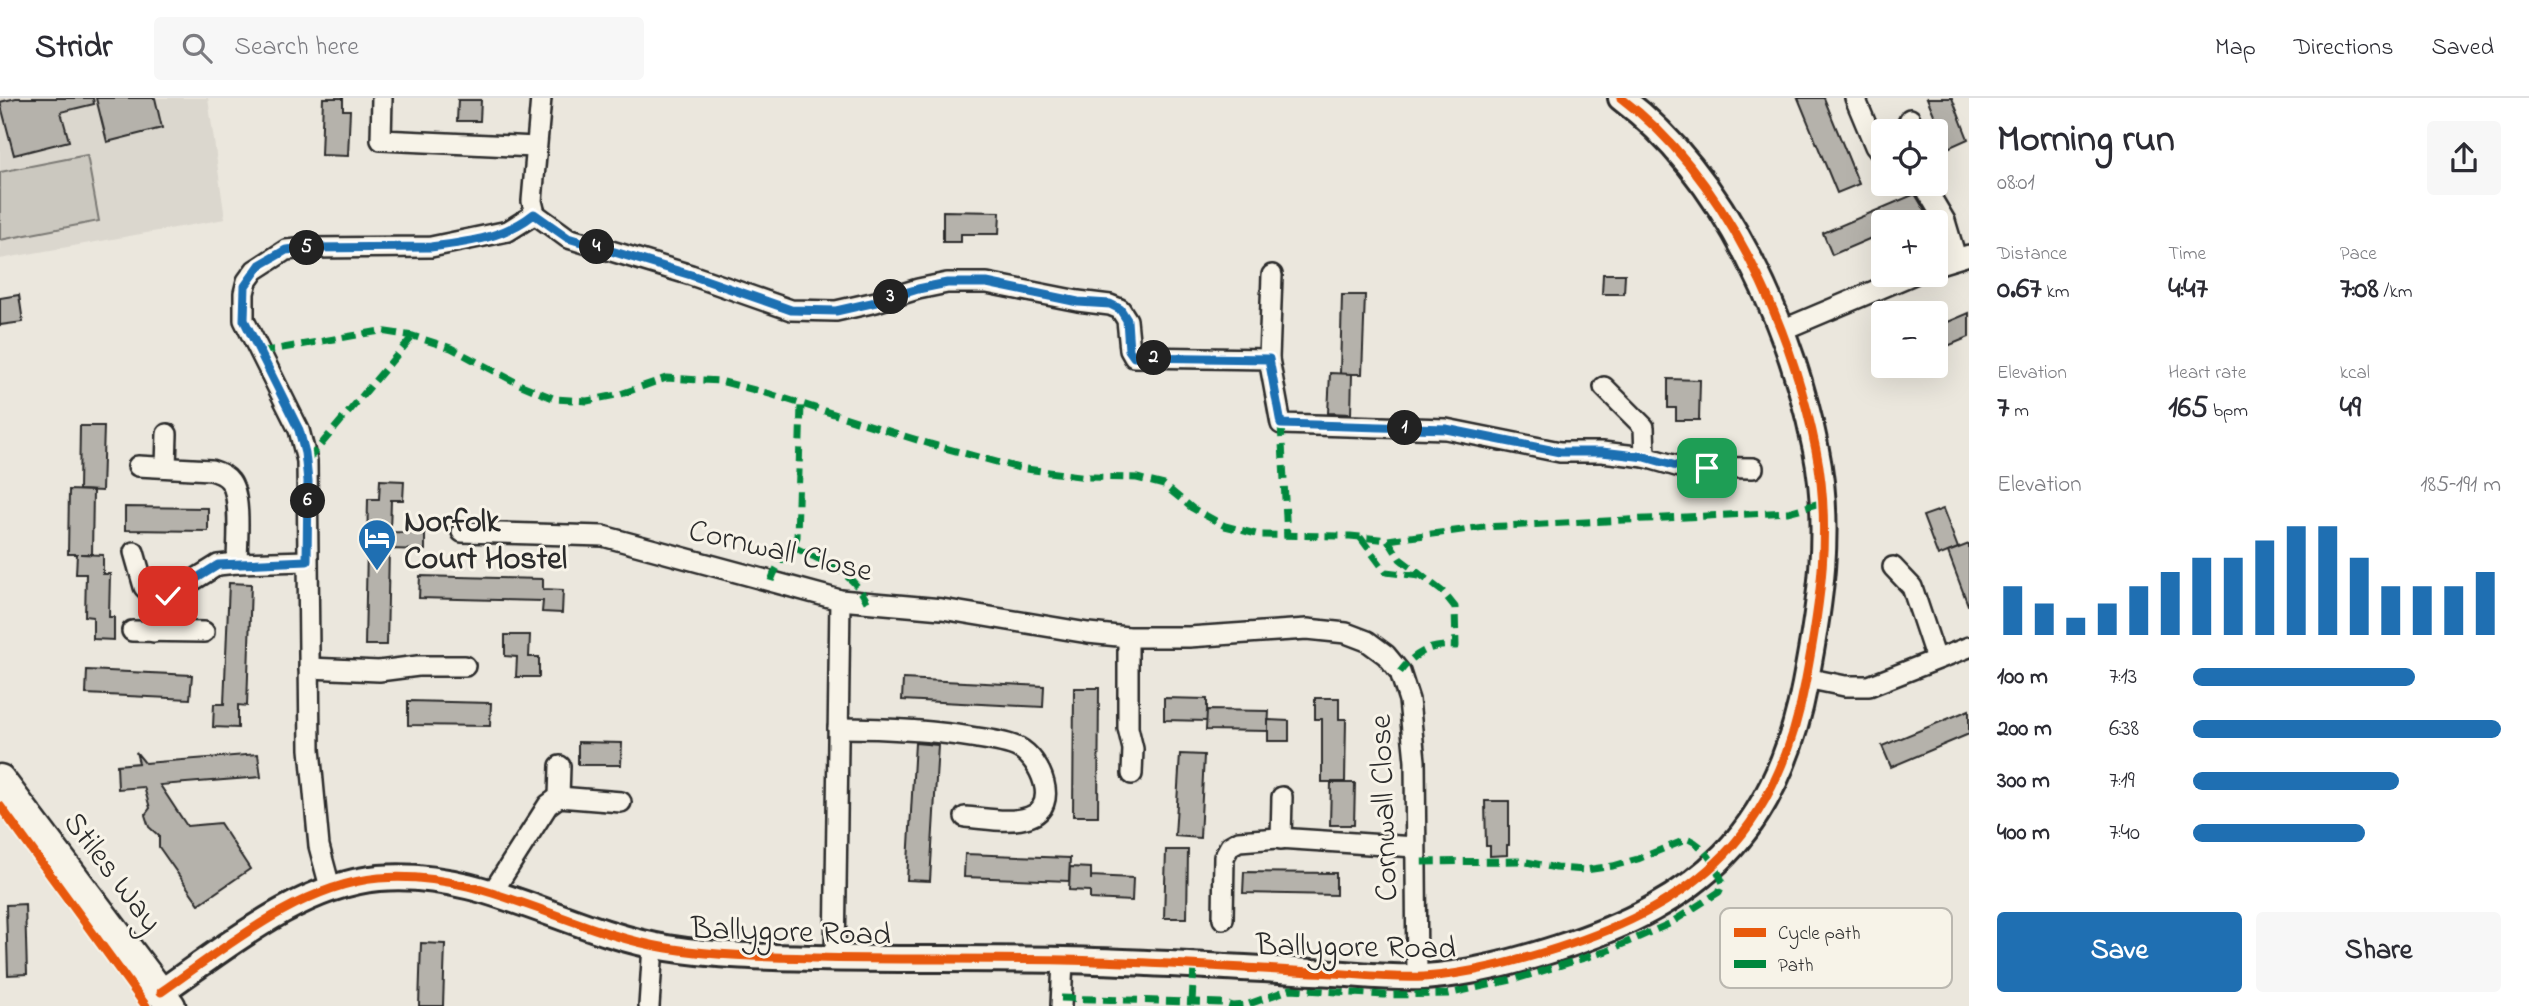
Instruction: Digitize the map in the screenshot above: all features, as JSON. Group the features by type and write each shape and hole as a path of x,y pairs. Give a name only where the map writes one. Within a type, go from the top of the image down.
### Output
{"main road":[{"name":"Stiles Way","path":"0,779 166,999"}],"street":[{"path":"382,98 381,140 536,148"},
{"path":"541,98 532,201 534,214 568,238 691,275 791,310 836,311 947,283 987,283 1116,307 1124,313 1127,320 1129,350 1134,357 1269,359"},
{"name":"Ballygore Road","path":"166,999 286,909 330,887 377,878 413,877 453,882 653,946 750,957 1063,960 1417,977 1480,970 1585,939 1640,915 1695,883 1732,848 1765,800 1789,749 1806,678 1820,595 1825,531 1824,502 1809,416 1782,330 1746,252 1709,193 1662,133 1621,98"},
{"path":"1855,98 1871,136"},
{"path":"1930,196 1962,256"},
{"path":"330,887 315,820 309,728 308,481 305,453 299,430 244,320 244,293 250,277 260,265 286,250 449,245 508,231 534,214"},
{"path":"1272,275 1269,359 1281,424 1446,429 1560,452 1602,452 1645,457 1680,467 1753,468"},
{"path":"1782,330 1884,287"},
{"path":"1604,387 1644,427 1645,457"},
{"path":"166,467 167,434"},
{"path":"138,466 211,470 230,481 236,495 237,564"},
{"name":"Cornwall Close","path":"462,532 603,536 840,600 942,610 1128,637 1189,637 1328,629 1367,641 1386,655 1401,672 1409,700 1415,761 1417,977"},
{"path":"134,552 144,587 160,603"},
{"path":"155,632 155,611 160,603 218,565 307,561"},
{"path":"1893,566 1912,587 1937,659"},
{"path":"835,959 840,600"},
{"path":"132,631 204,632"},
{"path":"1128,637 1128,728 1133,749 1132,774"},
{"path":"1806,678 1845,686 1869,686 1969,647"},
{"path":"309,668 379,671 418,666 465,666"},
{"path":"838,728 902,729 965,736 1012,745 1034,758 1044,786 1043,804 1038,813 1011,820 965,817"},
{"path":"559,797 560,766"},
{"path":"492,893 548,805 559,797 621,802"},
{"path":"1281,839 1282,797"},
{"path":"1223,919 1224,857 1230,846 1239,841 1281,839 1415,846"},
{"path":"649,1006 653,946"},
{"path":"1061,1006 1063,960"}],"shaded area":[{"path":"0,98 208,98 225,219 0,259"},
{"path":"87,155 99,221 0,240 0,172"}],"building":[{"path":"16,98 93,98 94,104 61,112 69,141 14,155 0,102"},
{"path":"96,98 155,98 162,128 107,142"},
{"path":"323,98 343,98 343,110 350,110 348,156 321,155"},
{"path":"1798,98 1824,98 1859,184 1837,193"},
{"path":"1927,98 1952,98 1968,139 1948,148 1948,119 1936,119"},
{"path":"458,100 481,100 480,121 457,121"},
{"path":"1916,196 1925,210 1877,210"},
{"path":"943,211 1000,212 999,234 961,234 961,242 943,242"},
{"path":"1871,213 1871,238 1832,255 1823,233"},
{"path":"1603,274 1625,274 1624,294 1602,294"},
{"path":"19,295 23,322 0,325 0,298"},
{"path":"1342,295 1365,295 1362,374 1340,374"},
{"path":"1969,313 1969,337 1948,346 1948,322"},
{"path":"1330,373 1352,374 1351,414 1328,413"},
{"path":"1668,379 1700,380 1699,420 1676,420 1676,408 1668,408"},
{"path":"80,426 104,426 102,491 79,490"},
{"path":"380,480 404,481 403,500 391,500 390,532 425,533 425,550 389,549 387,645 365,645 368,499 379,499"},
{"path":"69,490 93,491 92,554 81,554 103,555 103,574 110,574 109,617 114,617 114,640 93,639 93,617 85,616 86,574 76,574 77,554 68,554"},
{"path":"125,507 208,508 208,531 125,530"},
{"path":"1943,509 1958,548 1938,556 1923,516"},
{"path":"1969,544 1969,605 1968,605 1948,552"},
{"path":"420,576 543,579 543,589 563,590 562,613 542,612 543,601 419,598"},
{"path":"229,583 251,584 247,706 238,705 238,728 213,727 214,704 224,704"},
{"path":"505,635 530,635 529,657 539,657 539,677 516,677 517,657 505,656"},
{"path":"87,670 192,675 190,699 86,694"},
{"path":"903,679 1044,686 1043,707 902,700"},
{"path":"1074,688 1099,688 1098,816 1073,816"},
{"path":"1164,698 1207,699 1207,721 1164,720"},
{"path":"1315,698 1339,698 1339,719 1346,719 1345,782 1322,782 1322,719 1315,719"},
{"path":"408,701 491,703 490,726 408,725"},
{"path":"1207,710 1269,711 1268,731 1206,730"},
{"path":"1969,710 1969,734 1891,767 1882,746"},
{"path":"1268,720 1289,721 1289,741 1268,741"},
{"path":"578,742 622,743 621,765 578,765"},
{"path":"915,743 938,745 930,881 907,880"},
{"path":"136,752 145,763 258,754 261,777 160,785 187,826 220,823 250,869 199,904 159,847 159,836 149,827 145,815 150,808 144,787 118,789 117,765 139,763"},
{"path":"1180,754 1204,755 1200,838 1175,836"},
{"path":"1331,783 1355,783 1354,825 1330,825"},
{"path":"1485,801 1509,801 1507,855 1490,856 1490,846 1486,846"},
{"path":"1166,850 1188,850 1187,918 1164,918"},
{"path":"965,854 1070,858 1069,881 964,877"},
{"path":"1070,867 1091,868 1091,876 1133,878 1132,901 1090,899 1090,891 1069,890"},
{"path":"1244,872 1336,873 1336,895 1243,893"},
{"path":"25,904 27,974 8,975 6,905"},
{"path":"421,943 445,944 443,1006 419,1006"}],"marked path":[{"path":"260,352 380,331 413,336 451,348 519,384 555,399 587,401 621,394 666,378 720,381 1019,468 1087,477 1137,478 1164,485 1192,508 1225,526 1260,535 1350,536 1388,540 1484,527 1788,512 1824,502"},
{"path":"307,461 413,336"},
{"path":"771,581 797,537 801,404"},
{"path":"1281,424 1287,537"},
{"path":"1360,537 1386,572 1420,576"},
{"path":"1388,540 1400,559 1443,592 1455,607 1456,646 1439,646 1424,651 1400,672"},
{"path":"792,546 845,574 867,602"},
{"path":"1061,998 1224,1003 1233,1006 1246,1005 1291,989 1384,995 1448,994 1516,979 1607,951 1669,924 1719,892 1723,883 1705,851 1688,839 1638,859 1585,870 1556,868 1522,861 1415,862"},
{"path":"1192,1002 1194,966"}],"cycle path":[{"path":"161,992 237,938 292,906 350,883 379,878 417,878 453,883 489,892 631,940 704,953 760,957 1095,961 1396,977 1441,975 1508,963 1608,930 1652,909 1691,884 1724,855 1752,821 1774,782 1792,736 1805,684 1819,597 1824,538 1823,509 1816,450 1805,402 1771,304 1748,256 1722,211 1692,168 1658,130 1621,98"},
{"path":"0,806 146,1006"}],"place":[{"name":"Norfolk Court Hostel","path":"377,572"}],"route":[{"path":"168,596 218,565 307,561 307,461 299,430 244,320 244,293 247,281 255,270 286,250 449,245 508,231 534,214 568,238 691,275 791,310 836,311 947,283 987,283 1078,302 1110,304 1124,313 1129,326 1129,350 1134,357 1269,359 1281,424 1446,429 1560,452 1602,452 1645,457 1680,467 1707,468"}]}
